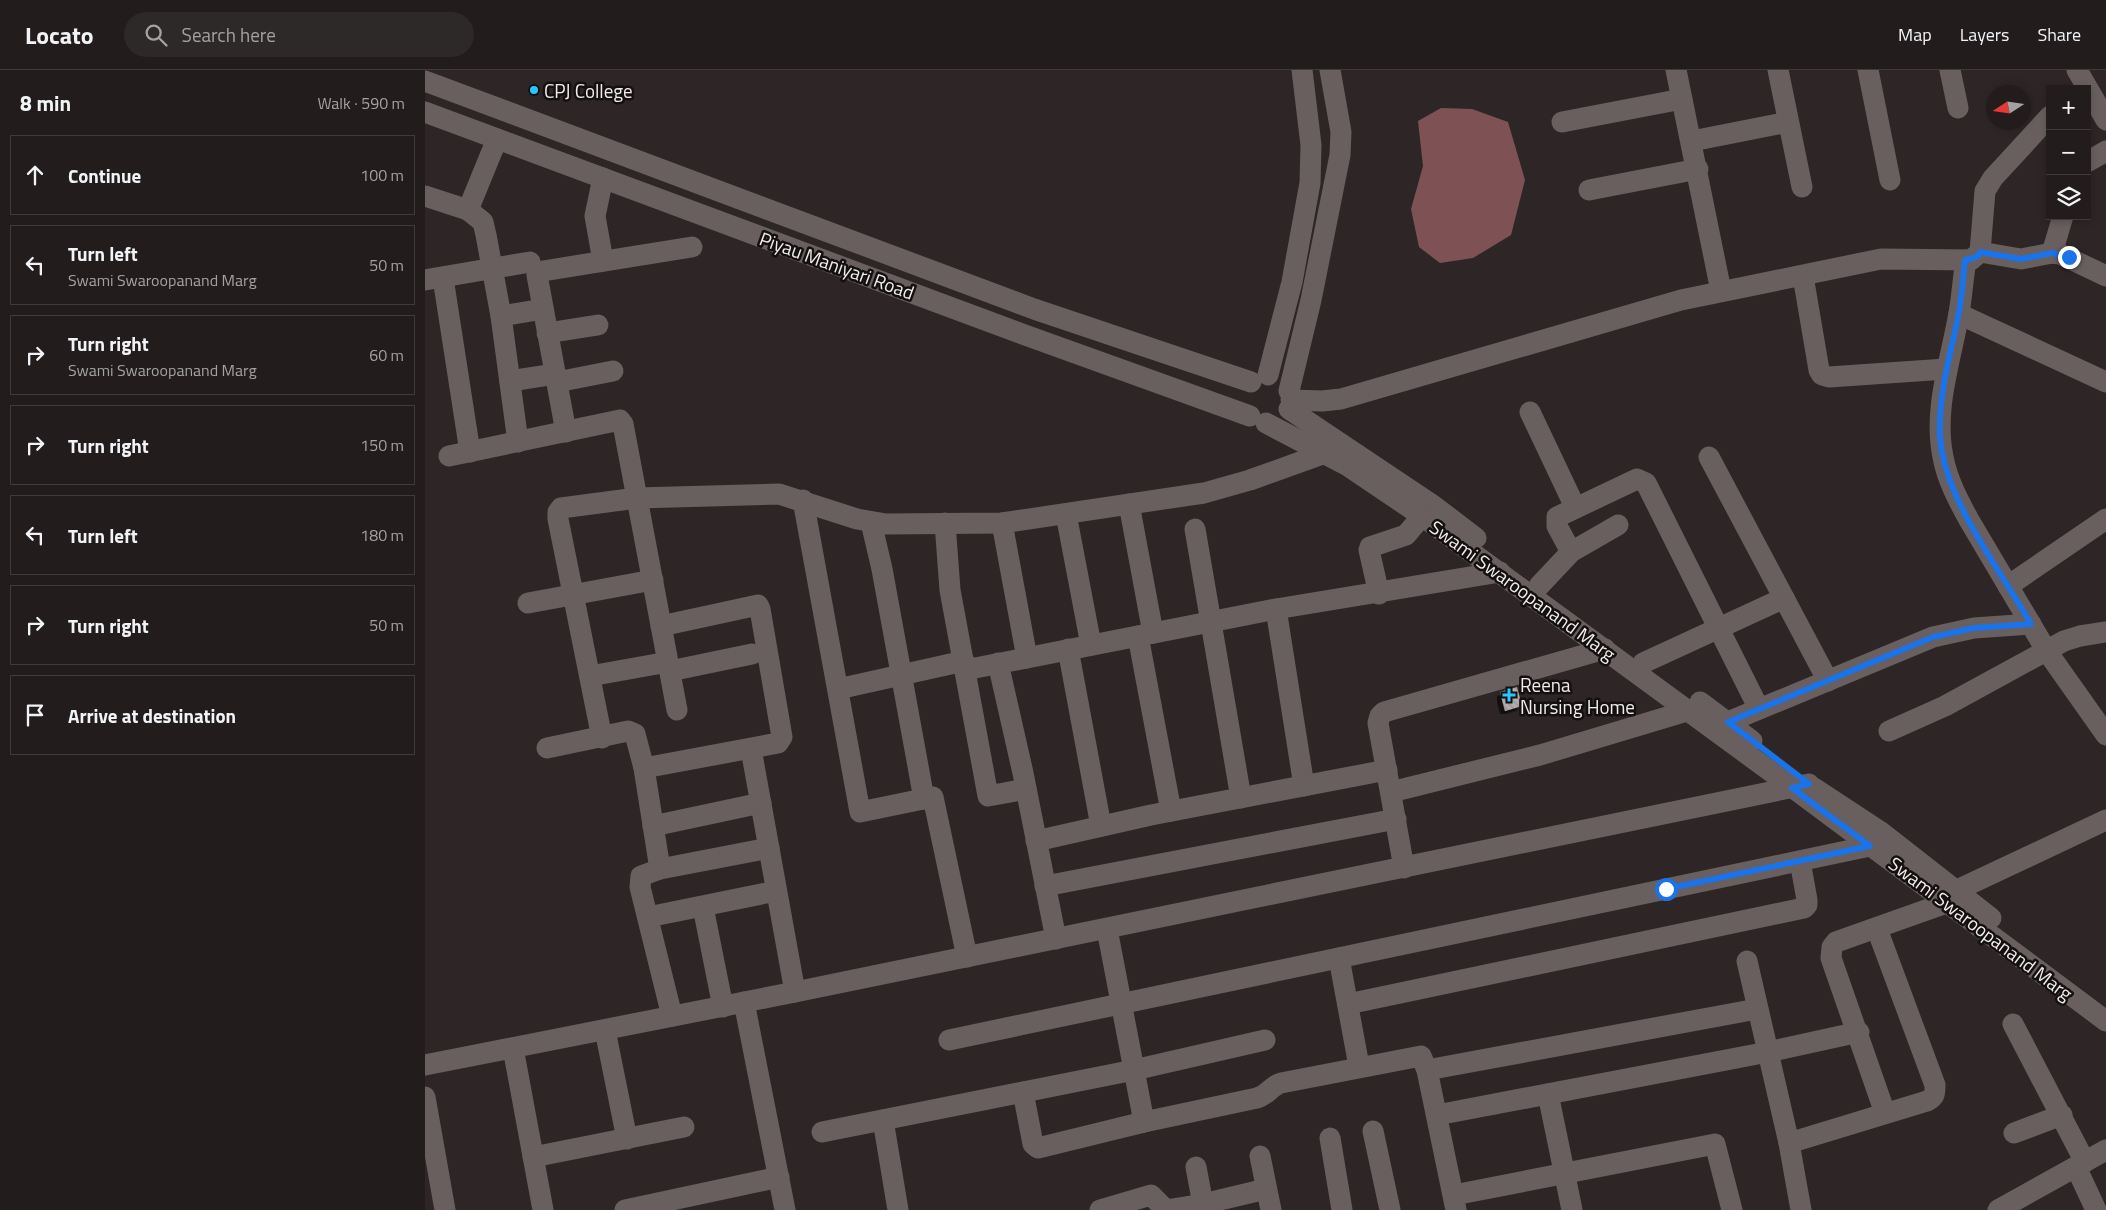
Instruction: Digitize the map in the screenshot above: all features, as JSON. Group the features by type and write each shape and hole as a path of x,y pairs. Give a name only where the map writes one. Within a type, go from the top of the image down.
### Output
{"street":[{"path":"1302,70 1311,145 1310,183 1292,282 1259,378 1245,389 1243,398 1245,408 1258,419 1275,422 1283,416 1290,400 1340,155 1341,132 1330,70"},
{"path":"1676,70 1698,169 1721,291"},
{"path":"1778,70 1802,187"},
{"path":"1868,70 1890,180"},
{"path":"1950,70 1958,108"},
{"path":"2080,77 2106,120"},
{"name":"Piyau Maniyari Road","path":"425,81 1034,309 1259,378"},
{"path":"1562,122 1682,99"},
{"name":"Piyau Maniyari Road","path":"425,112 1025,335 1258,419"},
{"path":"2046,120 1993,178 1985,191 1973,256 1946,369 1940,422 1943,457 1958,500 2008,586 2046,650 2106,735"},
{"path":"1692,141 1789,122"},
{"path":"468,210 497,139"},
{"path":"600,146 595,216 603,261"},
{"path":"2091,160 2106,151"},
{"path":"1589,190 1698,169"},
{"path":"425,196 468,210 483,222 501,316 518,442"},
{"path":"2052,253 2062,220"},
{"path":"566,432 537,278 539,273 691,247"},
{"path":"1290,400 1321,401 1341,399 1681,300 1881,259 1973,256 2021,259 2052,253 2069,257 2106,276"},
{"path":"470,452 434,279 530,262"},
{"path":"1803,276 1819,370 1822,375 1829,377 1946,369"},
{"path":"501,316 543,309"},
{"path":"1959,314 2106,382"},
{"path":"547,332 597,325"},
{"path":"510,381 613,372"},
{"path":"1259,378 1277,377 1290,400"},
{"name":"Swami Swaroopanand Marg","path":"1290,400 1643,663 1728,722 1870,846 1951,897 2106,1004"},
{"path":"1530,412 1575,507"},
{"name":"Swami Swaroopanand Marg","path":"1258,419 1325,453 1422,516 1687,711 1800,786 1881,832 1951,897 2106,1022"},
{"path":"449,456 620,420 623,424 677,710"},
{"path":"602,738 557,512 561,508 637,498 779,494 871,522 886,524 1002,523 1217,490 1325,453"},
{"path":"1709,457 1829,681"},
{"path":"1571,552 1556,521 1557,517 1637,479 1646,483 1759,709"},
{"path":"803,500 860,812 933,797 967,957"},
{"path":"1129,504 1171,811"},
{"path":"1066,514 1091,645"},
{"path":"1379,594 1369,550 1370,547 1406,535 1422,516"},
{"path":"2008,586 2106,519"},
{"path":"871,522 882,569 924,799"},
{"path":"945,523 949,590 989,796 1026,789"},
{"path":"1002,523 1027,658"},
{"path":"1539,586 1571,552 1618,525"},
{"path":"1195,529 1241,798"},
{"path":"839,689 902,674 965,665 998,663 1276,609 1379,594 1500,572"},
{"path":"528,603 653,580"},
{"path":"1643,663 1784,598"},
{"path":"644,768 778,743 782,736 758,605 661,626"},
{"path":"1276,609 1304,786"},
{"path":"1728,722 1947,633 1974,628 2031,624"},
{"path":"1889,731 1945,706 2046,650 2080,636 2106,632"},
{"path":"1068,649 1101,826"},
{"path":"1404,868 1378,723 1380,716 1384,712 1605,649"},
{"path":"590,676 752,654"},
{"path":"998,663 1037,841 1056,939"},
{"path":"1391,792 1540,755 1687,711"},
{"path":"547,748 633,731 637,738 644,768 660,869"},
{"path":"751,749 795,992"},
{"path":"1037,841 1171,811 1387,770"},
{"path":"425,1065 795,992 1800,786"},
{"path":"653,826 761,803"},
{"path":"1045,886 1396,818"},
{"path":"1885,1114 1859,1032 1831,958 1831,947 1836,942 1877,929 1951,897 2106,820"},
{"path":"949,1040 1870,846"},
{"path":"672,1016 639,880 646,872 769,848"},
{"path":"1348,1004 1804,908 1807,900 1800,861"},
{"path":"648,917 776,891"},
{"path":"703,907 723,1006"},
{"path":"1107,928 1144,1122"},
{"path":"1789,1143 1927,1101 1933,1098 1935,1094 1935,1085 1877,929"},
{"path":"1339,958 1359,1066"},
{"path":"1747,961 1789,1143 1801,1210"},
{"path":"744,1002 785,1210"},
{"path":"1427,1070 1757,1010"},
{"path":"2013,1024 2061,1115 2081,1164 2096,1210"},
{"path":"605,1030 627,1139"},
{"path":"1437,1116 1767,1052 1859,1032"},
{"path":"822,1132 1134,1070 1265,1040"},
{"path":"513,1048 543,1210"},
{"path":"1023,1092 1030,1137 1033,1144 1038,1148 1144,1122 1257,1098 1268,1094 1272,1087 1281,1083 1359,1066 1421,1056 1427,1070 1455,1203 1565,1173 1715,1144 1732,1210"},
{"path":"1548,1094 1572,1210"},
{"path":"425,1097 445,1210"},
{"path":"2014,1133 2061,1115"},
{"path":"883,1120 898,1210"},
{"path":"533,1156 685,1127"},
{"path":"1373,1131 1390,1210"},
{"path":"1330,1138 1342,1210"},
{"path":"2004,1208 2106,1150"},
{"path":"1260,1156 1271,1210"},
{"path":"1196,1167 1204,1207"},
{"path":"625,1210 779,1177"},
{"path":"1100,1210 1151,1195 1166,1210 1204,1207 1267,1189"}],"shaded area":[{"path":"1441,108 1472,109 1508,122 1525,180 1511,235 1473,258 1440,263 1419,247 1411,209 1423,166 1418,121"}],"building":[{"path":"1517,687 1522,706 1505,711 1500,692"}],"place":[{"name":"CPJ College","path":"534,90"},
{"name":"Reena Nursing Home","path":"1509,695"}],"route":[{"path":"1666,889 1870,846 1792,788 1809,784 1728,722 1933,637 1974,628 2031,624 1958,500 1943,457 1940,422 1946,369 1959,314 1965,260 1977,257 1980,252 2021,259 2052,253 2069,257"}]}
